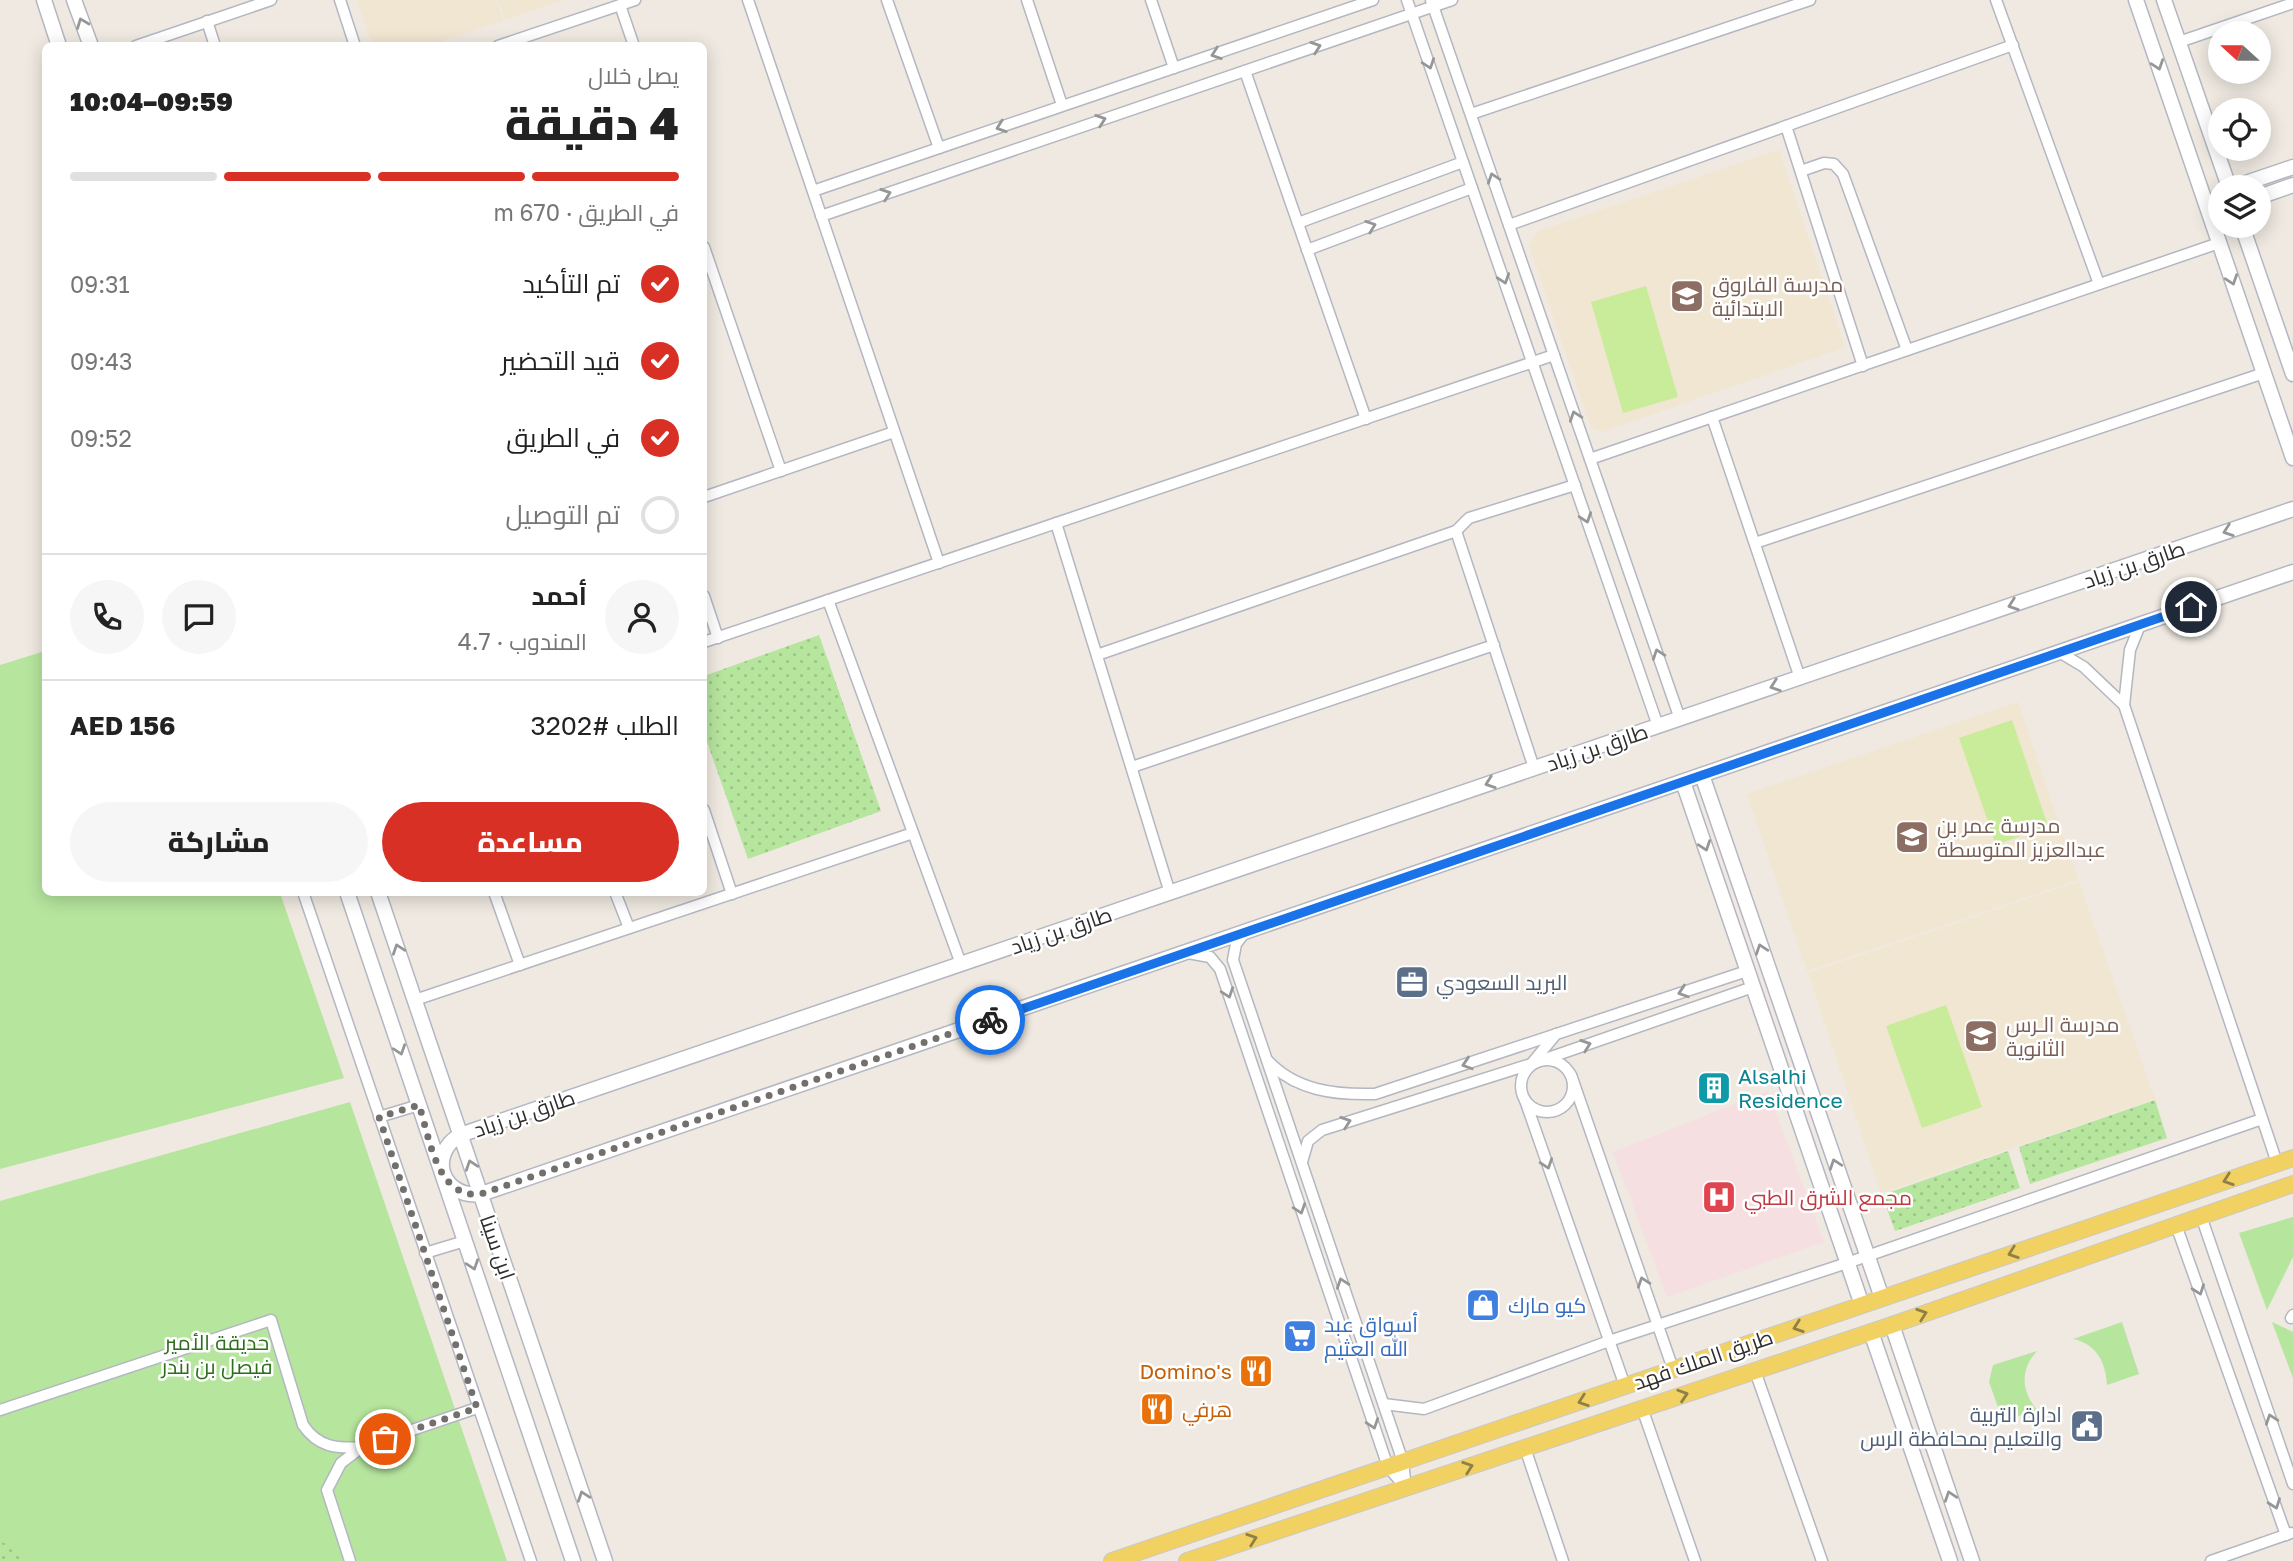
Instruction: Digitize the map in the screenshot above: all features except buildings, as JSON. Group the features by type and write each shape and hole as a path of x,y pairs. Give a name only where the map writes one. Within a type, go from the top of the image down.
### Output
{"main road":[{"name":"طريق الملك فهد","path":"1112,1561 2293,1158"},
{"name":"طريق الملك فهد","path":"1187,1561 1892,1325 2293,1184"}],"street":[{"path":"44,0 58,42"},
{"path":"74,0 90,42"},
{"path":"148,42 271,0"},
{"path":"340,0 354,42"},
{"path":"517,42 635,0"},
{"path":"748,0 939,563"},
{"path":"887,0 939,148"},
{"path":"1027,0 1062,105"},
{"path":"1151,0 1174,68"},
{"path":"813,191 1373,0"},
{"path":"1407,0 1658,726"},
{"path":"821,216 1412,14 1432,3 1452,0"},
{"path":"1471,114 1810,0"},
{"path":"1996,0 2099,284"},
{"path":"2136,0 2293,458"},
{"path":"2164,0 2225,175"},
{"path":"1432,3 1680,719"},
{"path":"2179,42 2293,3"},
{"path":"620,5 633,42"},
{"path":"207,22 214,42"},
{"path":"1510,225 2013,45"},
{"path":"1245,71 1366,419"},
{"path":"1786,126 1863,366"},
{"path":"1297,223 1463,162"},
{"path":"1801,171 1824,163 1834,164 1843,174 1907,350"},
{"path":"2269,175 2293,167"},
{"path":"2271,193 2293,186"},
{"path":"1307,250 1472,188"},
{"path":"2246,238 2293,374"},
{"path":"1590,459 2219,243"},
{"path":"707,256 781,471"},
{"path":"707,641 1555,355"},
{"path":"1755,543 2264,373"},
{"path":"1712,417 1800,678"},
{"path":"707,496 894,432"},
{"path":"1097,655 1456,531 1469,518 1575,485"},
{"name":"طارق بن زياد","path":"442,1172 441,1163 446,1146 460,1135 2293,509"},
{"path":"1056,523 1170,892"},
{"path":"1456,531 1534,768"},
{"path":"442,1172 452,1189 461,1194 481,1194 2293,572"},
{"path":"828,600 961,964"},
{"path":"707,605 718,638"},
{"path":"2140,625 2130,650 2124,705 2277,1163"},
{"path":"1132,767 1494,645"},
{"path":"2059,652 2084,667 2124,705"},
{"path":"1702,775 1881,1298"},
{"path":"1683,782 1862,1305"},
{"path":"707,819 732,894"},
{"path":"415,1000 913,833"},
{"path":"304,896 531,1561"},
{"name":"ابن سينا","path":"348,896 573,1561"},
{"name":"ابن سينا","path":"379,896 605,1561"},
{"path":"495,896 520,965"},
{"path":"617,896 629,928"},
{"path":"1246,931 1236,944 1233,960 1384,1404 1396,1464 1406,1488"},
{"path":"1184,953 1210,957 1220,970 1406,1488"},
{"path":"1266,1059 1289,1079 1308,1087 1331,1093 1375,1094 1747,971"},
{"path":"1302,1164 1308,1141 1321,1130 1538,1061 1753,987"},
{"path":"1556,1034 1521,1084 1625,1386"},
{"path":"1512,1049 1538,1061 1567,1068 1571,1075 1673,1369"},
{"path":"1525,1100 1538,1110 1546,1112 1563,1107 1573,1093 1571,1075"},
{"path":"379,1117 419,1105"},
{"path":"1384,1404 1424,1409 1609,1341 1847,1263 2262,1119"},
{"path":"2201,1216 2293,1484"},
{"path":"2176,1225 2290,1534 2211,1561"},
{"path":"425,1253 465,1241"},
{"path":"0,1410 271,1320 303,1425 310,1436 338,1449 362,1447 477,1408"},
{"path":"1892,1325 1972,1561"},
{"path":"1871,1332 1950,1561"},
{"path":"1755,1371 1822,1561"},
{"path":"1642,1408 1695,1561"},
{"path":"350,1561 327,1490 341,1463 362,1447"},
{"path":"1525,1448 1563,1561"}],"shaded area":[{"path":"357,0 496,0 503,20 441,42 371,42"},
{"path":"498,0 563,0 505,20"},
{"name":"مدرسة الفاروق الابتدائية","path":"1779,150 1845,347 1602,432 1591,427 1529,245 1539,231"},
{"name":"مدرسة عمر بن عبدالعزيز المتوسطة","path":"2018,702 2078,880 1807,971 1747,794"},
{"name":"مدرسة الـرس الثانوية","path":"2079,882 2155,1099 1881,1193 1808,973"},
{"name":"مجمع الشرق الطبي","path":"1768,1091 1824,1242 1667,1297 1613,1152"}],"green space":[{"path":"1646,286 1678,397 1623,413 1591,302"},
{"path":"819,635 881,811 748,859 707,742 707,675"},
{"path":"42,652 42,896 281,896 344,1078 0,1169 0,665"},
{"path":"2012,720 2048,826 1996,845 1959,738"},
{"path":"1946,1005 1982,1107 1922,1128 1886,1026"},
{"path":"2155,1100 2167,1138 2030,1184 2019,1147"},
{"name":"حديقة الأمير فيصل بن بندر","path":"350,1102 507,1561 0,1561 0,1201"},
{"path":"2008,1151 2020,1188 1895,1231 1882,1195"},
{"path":"2293,1217 2293,1257 2267,1310 2239,1233"},
{"path":"2122,1322 2139,1374 2107,1385 2105,1369 2099,1356 2088,1345 2073,1339"},
{"path":"2272,1322 2293,1332 2293,1378"},
{"path":"2037,1351 2025,1373 2025,1388 2037,1410 2003,1421 1989,1382 1993,1365"},
{"path":"0,1542 13,1545 25,1561 0,1561"}],"way so far":[{"path":"385,1439 477,1408 379,1117 419,1105 446,1181 452,1189 461,1194 481,1194 990,1020"}],"place":[{"name":"مدرسة الفاروق الابتدائية","path":"1687,296"},
{"name":"مدرسة عمر بن عبدالعزيز المتوسطة","path":"1912,837"},
{"name":"البريد السعودي","path":"1412,982"},
{"name":"مدرسة الـرس الثانوية","path":"1981,1036"},
{"name":"Alsalhi Residence","path":"1714,1088"},
{"name":"مجمع الشرق الطبي","path":"1719,1197"},
{"name":"كيو مارك","path":"1483,1305"},
{"name":"أسواق عبد الله العثيم","path":"1300,1336"},
{"name":"Domino's","path":"1256,1371"},
{"name":"هرفي","path":"1157,1409"},
{"name":"ادارة التربية والتعليم بمحافظة الرس","path":"2087,1426"}],"route":[{"path":"990,1020 2191,607"}]}
